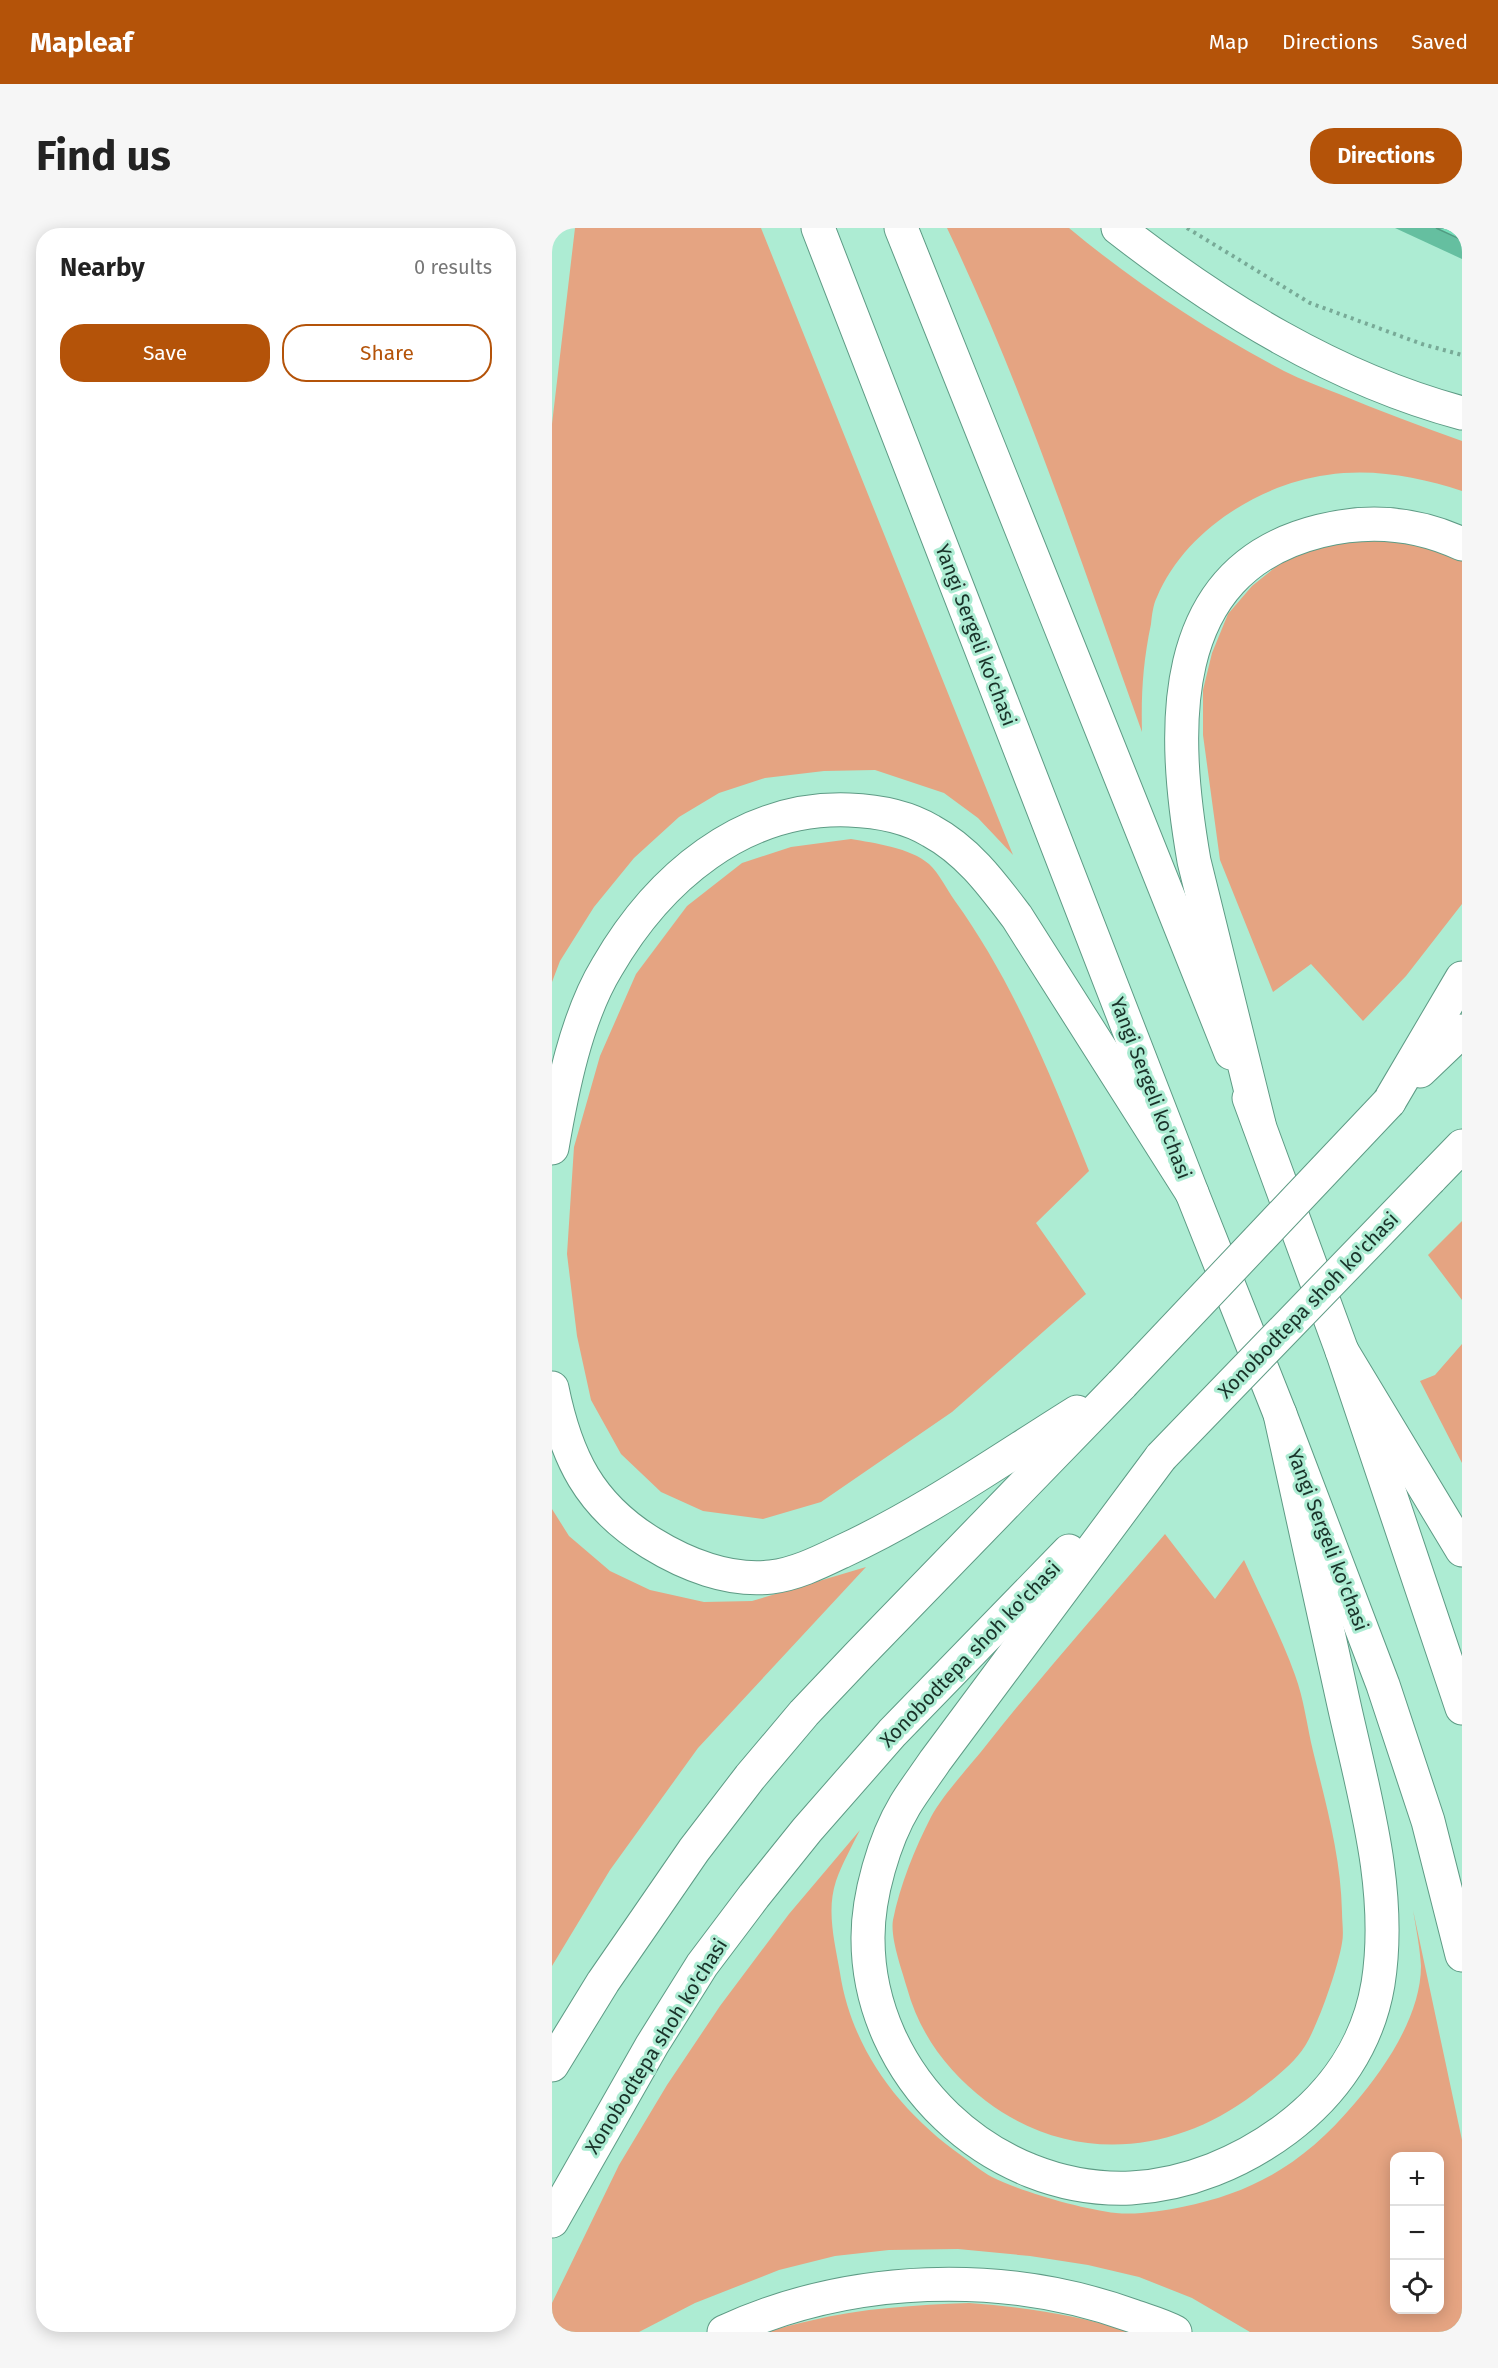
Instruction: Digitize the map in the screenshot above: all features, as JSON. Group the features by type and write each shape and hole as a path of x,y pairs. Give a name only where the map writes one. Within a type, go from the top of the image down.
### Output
{"main road":[{"name":"Yangi Sergeli ko'chasi","path":"818,228 1280,1414 1386,1696 1428,1821 1462,1955"},
{"path":"901,228 1259,1124 1342,1351 1462,1708"},
{"path":"1118,228 1198,287 1303,349 1366,380 1432,405 1462,413"},
{"path":"1259,1124 1197,872 1187,817 1181,744 1185,686 1190,657 1208,614 1234,578 1271,549 1292,540 1331,528 1382,524 1430,530 1462,544"},
{"path":"552,1148 568,1075 592,997 622,942 652,905 675,880 714,849 755,826 795,813 858,811 885,813 909,820 932,831 969,859 986,876 1017,917 1192,1192"},
{"path":"1389,1102 1462,978"},
{"path":"552,2065 603,1982 694,1850 750,1777 804,1713 858,1654 1122,1384 1389,1102 1462,1031"},
{"name":"Xonobodtepa shoh ko'chasi","path":"552,2221 652,2045 702,1965 807,1830 892,1733 1462,1146"},
{"path":"1430,1179 1462,1158"},
{"path":"1342,1351 1462,1550"},
{"path":"552,1388 562,1428 572,1454 598,1500 616,1519 647,1540 690,1563 719,1573 762,1577 795,1571 869,1539 916,1513 1122,1384"},
{"path":"1161,1457 935,1761 903,1808 882,1861 869,1916 870,1963 879,2010 901,2060 927,2097 964,2132 986,2149 1010,2162 1057,2178 1106,2187 1153,2186 1200,2174 1233,2160 1273,2138 1309,2110 1341,2074 1356,2051 1374,2002 1382,1944 1376,1854 1280,1414"},
{"path":"724,2332 753,2319 820,2298 891,2288 951,2284 1013,2287 1094,2302 1175,2332"}],"path":[{"path":"1187,228 1310,303 1422,344 1462,355"}],"shaded area":[{"path":"575,228 761,228 1013,855 978,818 944,793 875,770 824,771 765,778 719,793 679,817 634,858 594,907 560,961 552,982 552,424"},
{"path":"947,228 1069,228 1120,268 1173,305 1228,340 1284,371 1462,441 1462,491 1396,475 1344,473 1301,480 1250,500 1227,515 1185,552 1169,573 1156,600 1144,665 1142,732 1027,414"},
{"path":"1369,540 1417,546 1462,560 1462,904 1406,976 1363,1021 1311,964 1273,992 1220,860 1203,735 1203,690 1212,653 1228,614 1252,586 1288,557 1332,544"},
{"path":"851,839 902,850 929,864 976,932 1014,998 1046,1066 1089,1171 1036,1223 1086,1294 952,1412 821,1502 763,1519 703,1511 661,1492 621,1454 591,1400 577,1336 567,1254 574,1147 600,1056 636,974 687,906 742,863 791,847"},
{"path":"1462,1221 1462,1300 1428,1255"},
{"path":"1462,1344 1462,1463 1420,1381 1435,1375"},
{"path":"552,1509 569,1536 610,1571 650,1590 704,1602 752,1601 866,1567 698,1748 610,1870 552,1966"},
{"path":"1165,1534 1215,1599 1244,1560 1277,1631 1301,1693 1332,1831 1339,1871 1343,1939 1332,1981 1310,2037 1294,2060 1267,2084 1223,2115 1190,2130 1155,2140 1121,2144 1086,2143 1052,2135 1018,2121 986,2101 959,2078 937,2051 919,2021 895,1945 893,1920 914,1854 931,1817 943,1798 1031,1690"},
{"path":"860,1830 836,1881 833,1892 832,1927 846,2001 855,2028 882,2077 899,2099 939,2139 992,2177 1035,2194 1102,2211 1132,2213 1166,2210 1209,2201 1257,2183 1299,2157 1318,2142 1355,2103 1389,2057 1408,2022 1415,2003 1421,1966 1413,1910 1462,2140 1462,2332 1250,2332 1192,2298 1139,2277 1088,2265 1030,2256 958,2249 889,2250 835,2256 779,2270 695,2303 639,2332 552,2332 552,2303 619,2165 667,2085 720,2006 789,1914"},
{"path":"969,2303 1051,2313 1131,2332 769,2332 799,2323 869,2310"}],"building":[{"path":"1436,228 1462,228 1462,240"}]}
